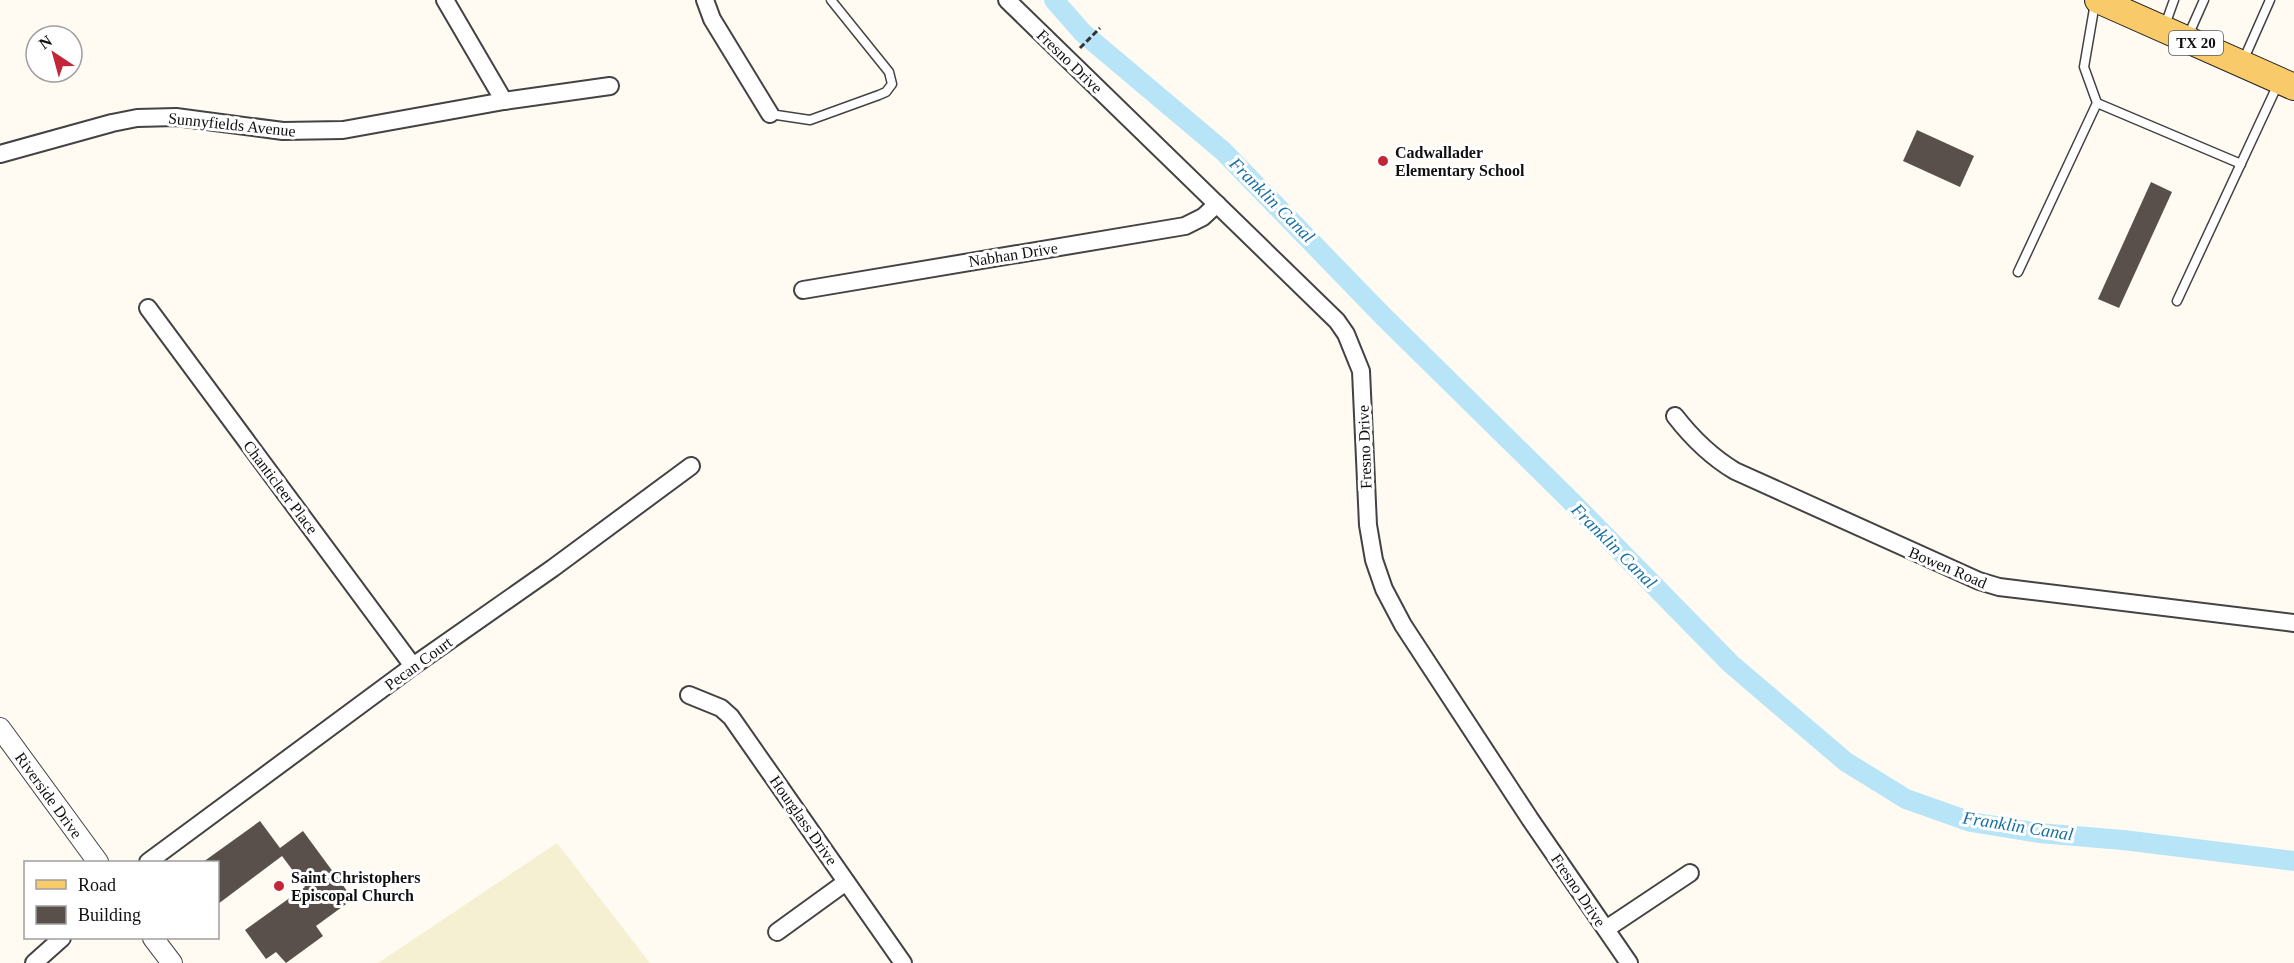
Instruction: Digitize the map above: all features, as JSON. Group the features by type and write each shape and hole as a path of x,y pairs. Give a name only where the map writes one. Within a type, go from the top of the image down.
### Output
{"main road":[{"name":"TX 20","path":"2097,0 2290,86"}],"street":[{"path":"445,0 504,101"},
{"path":"705,0 712,19 770,114"},
{"name":"Fresno Drive","path":"1007,0 1337,321 1346,334 1361,371 1368,525 1374,560 1384,588 1403,625 1530,819 1629,963"},
{"name":"Sunnyfields Avenue","path":"0,154 136,118 176,117 283,131 343,130 504,101 610,86"},
{"name":"Nabhan Drive","path":"803,290 1185,226 1203,217 1217,204"},
{"name":"Chanticleer Place","path":"148,308 413,666"},
{"name":"Bowen Road","path":"1675,416 1694,440 1718,461 1735,471 1978,581 1999,587 2294,623"},
{"name":"Pecan Court","path":"149,861 413,666 553,568 691,466"},
{"name":"Hourglass Drive","path":"689,695 721,708 731,717 903,963"},
{"name":"Riverside Drive","path":"0,728 97,861"},
{"path":"1606,929 1690,873"},
{"path":"777,932 846,882"},
{"path":"34,963 61,939"},
{"path":"154,939 171,963"}],"lane":[{"path":"770,114 810,120 886,92 892,84 889,72 831,0"},
{"path":"2018,272 2097,103 2084,67 2097,0"},
{"path":"2174,0 2175,34"},
{"path":"2175,34 2204,0"},
{"path":"2242,64 2270,0"},
{"path":"2177,301 2241,164 2290,86"},
{"path":"2097,103 2241,164"}],"path":[{"path":"1079,49 1100,28"}],"shaded area":[{"path":"557,843 650,963 378,963"}],"building":[{"path":"1917,130 1974,156 1960,187 1903,161"},
{"path":"2151,182 2172,192 2119,308 2098,299"},
{"path":"260,821 280,848 303,831 353,899 316,926 323,936 286,963 276,952 266,959 245,930 305,887 282,856 219,903 219,861 204,861"}],"waterway":[{"name":"Franklin Canal","path":"1054,0 1083,33 1223,151 1383,316 1576,506 1731,664 1846,762 1906,799 1971,822 2039,833 2123,840 2294,861"}],"place":[{"name":"Cadwallader Elementary School","path":"1383,161"},
{"name":"Saint Christophers Episcopal Church","path":"279,886"}]}
